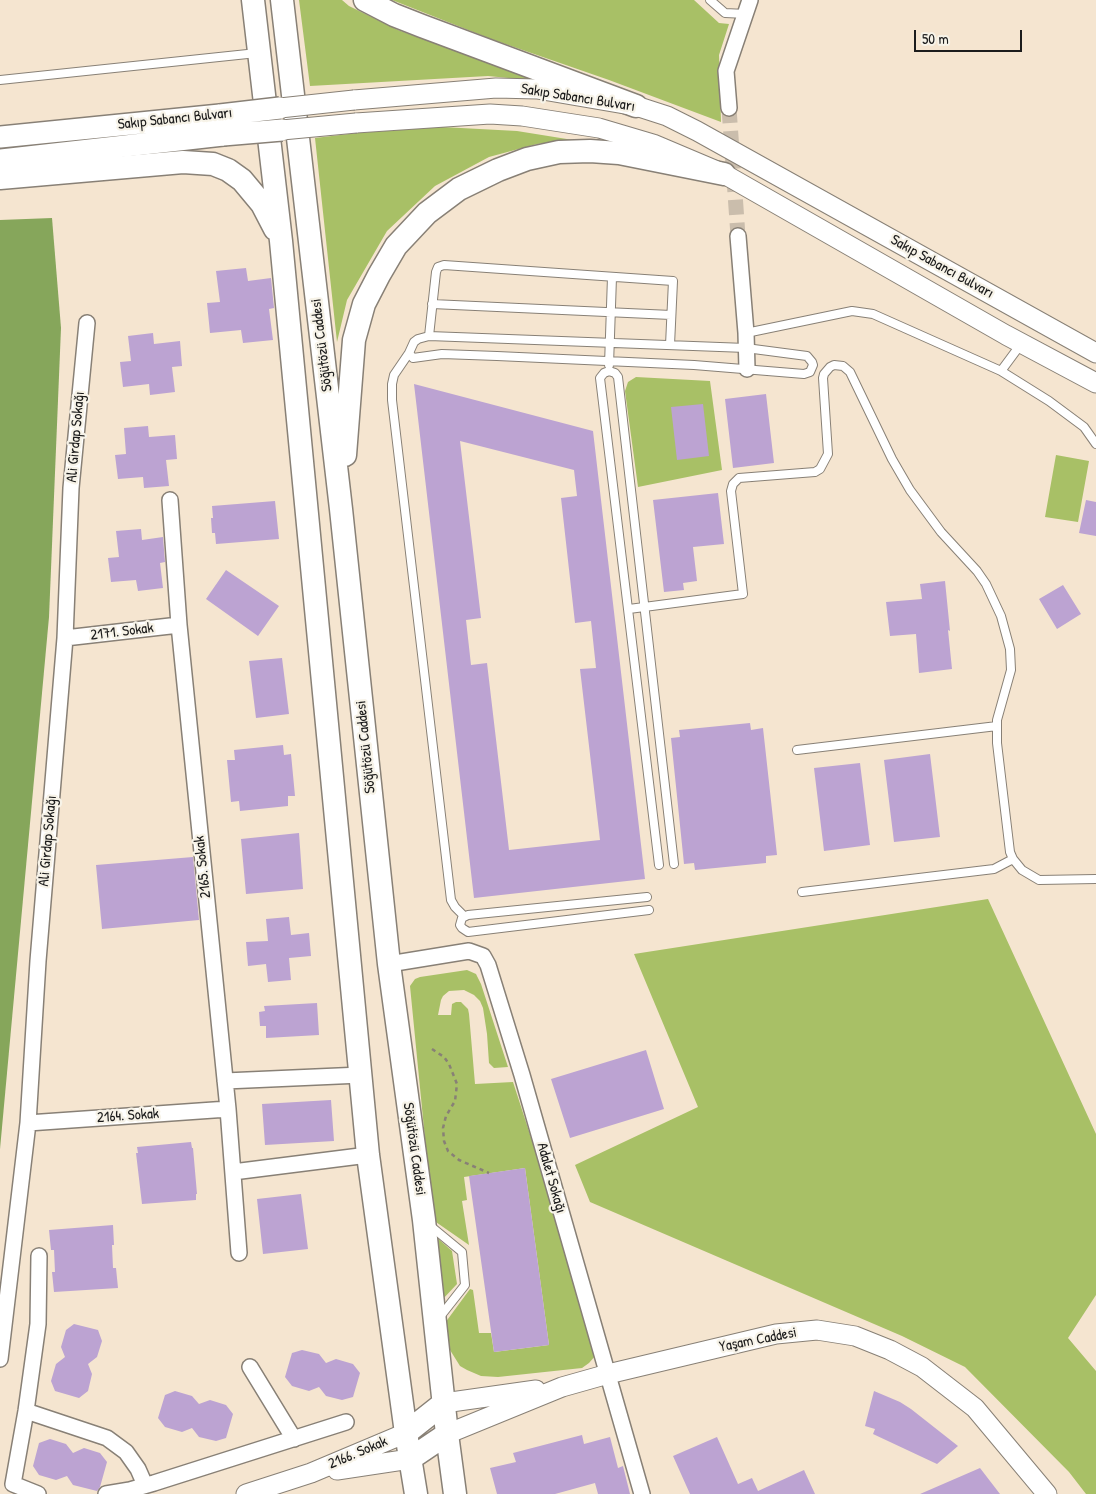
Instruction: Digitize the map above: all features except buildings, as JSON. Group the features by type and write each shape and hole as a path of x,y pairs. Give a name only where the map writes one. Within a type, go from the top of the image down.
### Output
{"main road":[{"name":"Söğütözü Caddesi","path":"253,0 281,241 368,1155 416,1494"},
{"name":"Söğütözü Caddesi","path":"282,0 341,509 389,964 424,1220 455,1494"},
{"path":"365,0 415,24 636,106"},
{"name":"Sakıp Sabancı Bulvarı","path":"0,160 222,125 280,108"},
{"name":"Sakıp Sabancı Bulvarı","path":"0,137 222,125 282,130"},
{"path":"341,509 354,340 364,304 396,246 427,213 459,189 498,170 527,159 559,152 590,150 618,153 724,174"},
{"path":"0,178 183,162 213,164 228,170 242,180 253,192 262,204 281,241"},
{"path":"406,1433 444,1403"},
{"path":"410,1459 447,1434"}],"street":[{"path":"729,108 726,71 748,7"},
{"name":"Sakıp Sabancı Bulvarı","path":"280,108 496,88 538,89 636,106 667,116 697,131 1096,353"},
{"name":"Sakıp Sabancı Bulvarı","path":"282,130 490,114 567,122 599,128 653,144 724,174 1021,344 1096,383"},
{"path":"738,236 746,332 747,369"},
{"name":"Ali Girdap Sokağı","path":"0,1359 28,1124 38,961 65,638 71,488 87,322"},
{"name":"2165. Sokak","path":"170,500 179,625 228,1109 239,1253"},
{"name":"2171. Sokak","path":"65,638 179,625"},
{"name":"Adalet Sokağı","path":"389,964 469,951 483,956 488,965 642,1494"},
{"path":"225,1081 361,1075"},
{"name":"2164. Sokak","path":"28,1124 228,1109"},
{"path":"233,1172 368,1155"},
{"path":"38,1494 13,1484 26,1411 38,1324 39,1256"},
{"name":"Yaşam Caddesi","path":"447,1434 562,1387 608,1374 776,1334 817,1330 855,1336 890,1350 922,1367 950,1387 975,1408 1046,1494"},
{"path":"250,1367 294,1439"},
{"name":"Yaşam Caddesi","path":"444,1403 562,1387"},
{"path":"26,1411 107,1438 126,1452 152,1487"},
{"path":"106,1494 130,1492 152,1487 346,1422"},
{"name":"2166. Sokak","path":"246,1494 311,1473 406,1433"},
{"name":"2166. Sokak","path":"311,1473 410,1459"}],"lane":[{"path":"710,0 725,13 748,7"},
{"path":"0,80 259,53"},
{"path":"428,336 436,272 441,265 673,282 670,345"},
{"path":"609,371 612,277"},
{"path":"432,304 671,315"},
{"path":"746,332 852,311 873,314 1001,370 1049,401 1084,428 1096,444"},
{"path":"409,352 413,358 442,354 609,361 804,374 810,372 813,366 810,358 807,356 746,348 428,336 414,342 394,374 392,400 451,900 464,916"},
{"path":"1001,370 1021,344"},
{"path":"813,366 827,370"},
{"path":"629,609 743,594 732,487 739,478 815,472 824,464 828,454 823,378 827,370 834,366 843,366 850,372 892,459 910,490 941,532 977,571 994,599 1001,616 1011,659 1009,681 1000,706 997,743 1010,852 1013,859 1022,870 1039,880 1096,879"},
{"path":"609,371 618,377 646,607 674,864"},
{"path":"609,371 600,378 659,865"},
{"path":"797,750 997,726"},
{"path":"802,892 994,869 1013,859"},
{"path":"464,916 647,897"},
{"path":"464,916 460,925 468,932 649,910"},
{"path":"424,1220 462,1252 465,1284 435,1323"}],"path":[{"path":"432,1049 444,1057 449,1064 457,1084 455,1101 446,1116 443,1128 444,1140 448,1151 459,1160 489,1173"}],"green space":[{"path":"299,0 342,0 349,6 398,30 539,81 488,76 310,86"},
{"path":"392,0 694,0 719,23 729,24 719,55 721,122 491,39"},
{"path":"442,127 517,131 573,140 537,144 489,157 435,186 387,231 347,300 337,342 315,138"},
{"path":"52,218 61,328 49,617 0,1149 0,220"},
{"path":"636,377 710,381 722,470 638,487 625,391 628,382"},
{"path":"1056,455 1089,461 1078,522 1045,517"},
{"path":"988,899 1096,1134 1096,1295 1068,1338 1096,1371 1096,1494 1086,1494 1069,1472 965,1367 902,1336 590,1202 575,1165 698,1107 634,954"},
{"path":"467,970 476,974 481,984 508,1067 494,1068 489,1063 483,1008 480,1001 474,995 464,990 449,991 441,1000 438,1015 451,1015 452,1004 456,1002 461,1002 468,1009 475,1084 513,1082 598,1344 596,1355 582,1368 498,1377 481,1376 460,1366 450,1350 445,1323 470,1289 473,1290 479,1333 491,1333 494,1352 549,1345 525,1168 464,1177 467,1200 462,1201 469,1245 433,1220 410,986 415,979 420,977"},
{"path":"434,1235 452,1251 457,1284 442,1300"}],"tunnel":[{"path":"729,108 738,236"}]}
